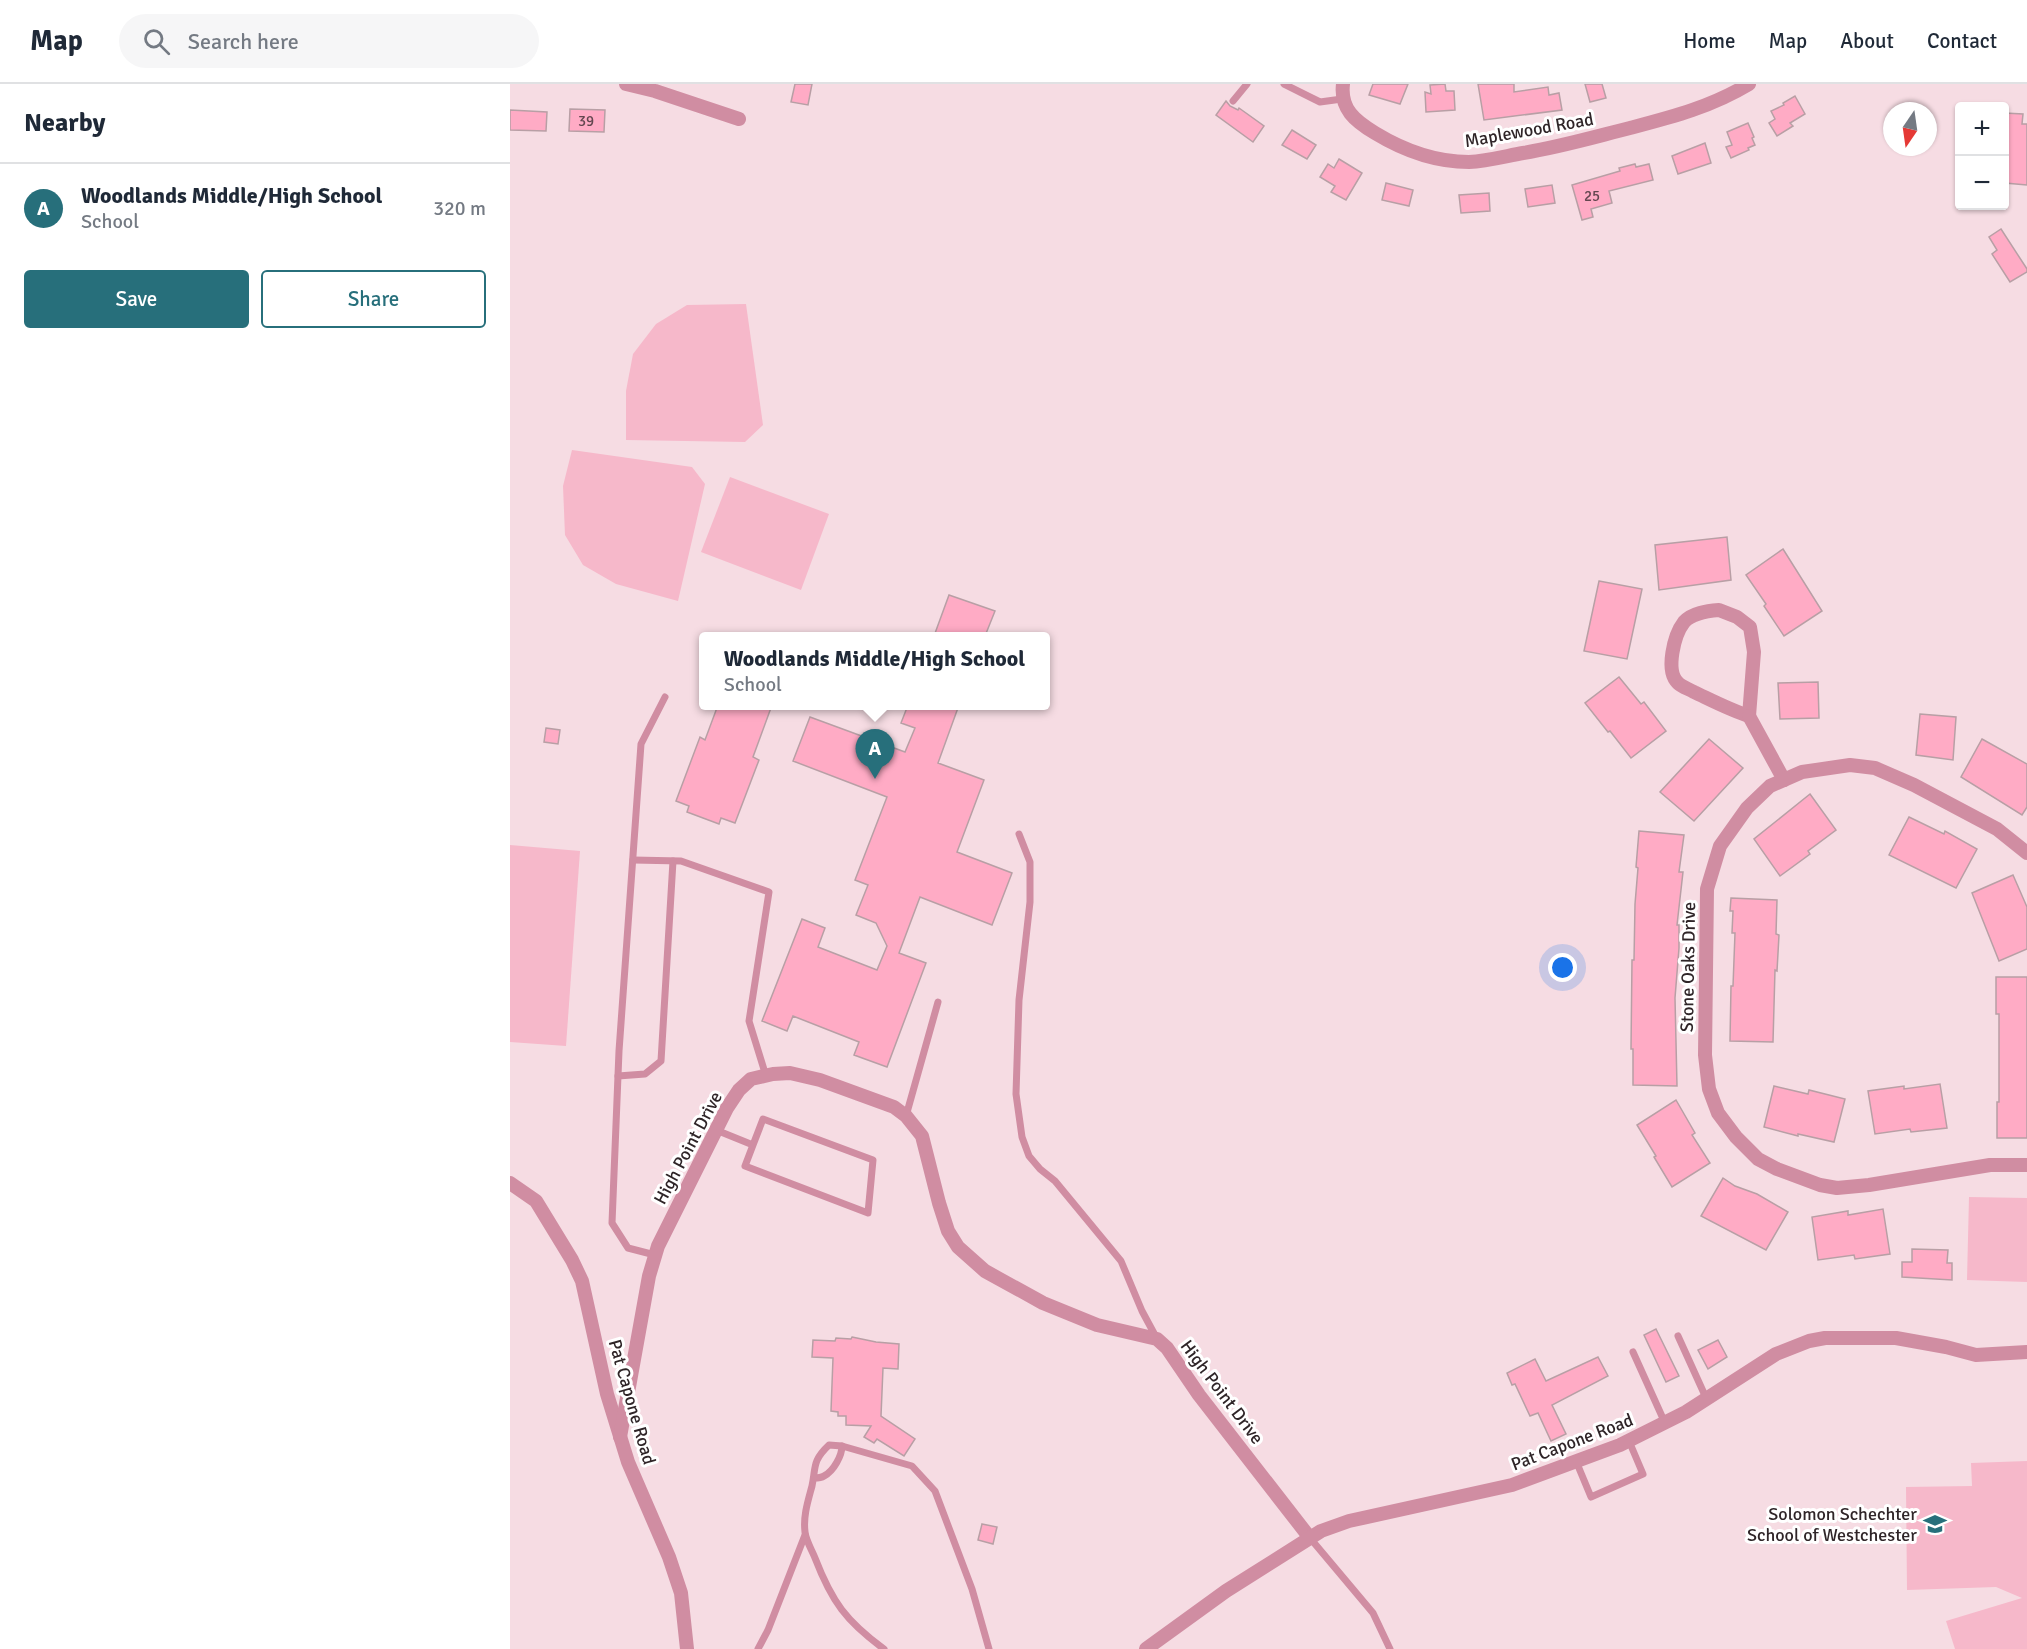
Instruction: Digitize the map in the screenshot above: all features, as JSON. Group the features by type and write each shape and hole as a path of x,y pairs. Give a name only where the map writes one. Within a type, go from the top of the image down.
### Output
{"street":[{"path":"626,84 655,91 739,119"},
{"path":"1342,99 1343,84"},
{"name":"Maplewood Road","path":"1342,99 1345,107 1358,123 1385,139 1422,156 1471,162 1560,147 1689,112 1726,98 1749,84"},
{"path":"1749,716 1726,708 1678,683 1670,666 1675,643 1684,622 1702,612 1719,610 1737,617 1750,627 1754,652 1749,716 1784,780"},
{"name":"Stone Oaks Drive","path":"2027,853 1997,829 1914,785 1875,768 1850,765 1802,772 1770,786 1747,808 1720,846 1707,889 1705,1055 1710,1089 1718,1113 1736,1137 1758,1159 1777,1169 1837,1188 1990,1165 2027,1165"},
{"name":"High Point Drive","path":"620,1437 649,1276 657,1246 727,1108 739,1090 751,1079 790,1073 820,1080 894,1107 906,1116 922,1136 948,1231 958,1247 985,1270 1043,1303 1097,1325 1157,1340 1167,1348 1199,1395 1310,1538"},
{"name":"Pat Capone Road","path":"510,1183 536,1201 582,1281 607,1394 620,1437 628,1462 669,1557 681,1593 687,1649"},
{"name":"Pat Capone Road","path":"1146,1649 1226,1591 1321,1531 1349,1521 1512,1485 1576,1461 1665,1423 1707,1400 1776,1354 1817,1340 1896,1338 1976,1355 2027,1352"}],"lane":[{"path":"1233,101 1247,84"},
{"path":"1284,84 1320,102 1342,99"},
{"path":"655,1255 628,1248 612,1223 618,1076 641,744 665,697"},
{"path":"1019,834 1029,862 1030,902 1019,1012 1016,1094 1022,1137 1029,1156 1062,1189 1121,1261 1157,1340"},
{"path":"633,861 681,861 769,892 749,1021 766,1076"},
{"path":"618,1076 645,1074 661,1061 673,861"},
{"path":"906,1116 938,1002"},
{"path":"763,1119 873,1160 868,1213 745,1166 753,1145 763,1119"},
{"path":"716,1130 753,1145"},
{"path":"1678,1336 1707,1400"},
{"path":"1633,1352 1665,1423"},
{"path":"1576,1461 1591,1497 1643,1474 1629,1440"},
{"path":"758,1649 768,1630 805,1534 805,1517 814,1478 814,1467 822,1451 829,1445 842,1446 912,1466 935,1491 972,1589 989,1649"},
{"path":"814,1478 824,1476 833,1467 842,1454 842,1446"},
{"path":"805,1534 828,1591 845,1615 884,1649"},
{"path":"1310,1538 1373,1613 1390,1649"}],"shaded area":[{"path":"746,304 763,425 745,442 626,440 626,391 633,354 656,324 687,305"},
{"path":"572,450 692,467 705,484 678,601 616,584 583,565 565,535 563,486"},
{"path":"730,477 829,514 801,590 701,552"},
{"path":"510,845 580,851 566,1046 510,1042"},
{"path":"1969,1197 2027,1198 2027,1282 1967,1280"},
{"path":"2027,1461 2027,1649 1955,1649 1946,1621 2022,1598 1996,1587 1907,1590 1906,1487 1972,1486 1971,1463"}],"building":[{"path":"795,84 812,84 808,105 791,102"},
{"path":"1373,84 1408,84 1400,104 1369,95"},
{"path":"1445,84 1446,91 1454,91 1455,110 1426,112 1425,92 1431,94 1430,85"},
{"path":"1478,84 1514,84 1514,92 1548,87 1549,95 1559,93 1562,110 1484,120"},
{"path":"1585,84 1602,84 1606,98 1590,102"},
{"path":"1795,96 1805,114 1790,123 1793,126 1777,136 1769,123 1775,119 1771,111 1784,105 1783,103"},
{"path":"1226,101 1230,106 1238,110 1239,108 1264,126 1253,142 1216,115"},
{"path":"570,109 605,110 604,132 569,131"},
{"path":"510,110 547,112 546,131 510,130"},
{"path":"2009,113 2023,114 2022,124 2027,124 2027,185 2009,183"},
{"path":"1748,123 1755,145 1731,158 1726,147 1732,145 1727,132"},
{"path":"1292,130 1316,145 1307,159 1282,145"},
{"path":"1705,143 1711,163 1678,174 1672,156"},
{"path":"1339,159 1362,173 1346,200 1331,192 1335,186 1320,177 1328,164 1334,168"},
{"path":"1635,164 1636,167 1649,164 1653,180 1609,191 1612,203 1591,209 1593,217 1582,220 1572,185 1620,171 1619,168"},
{"path":"1386,183 1413,190 1409,206 1382,200"},
{"path":"1552,185 1555,203 1528,207 1525,189"},
{"path":"1489,193 1490,211 1461,213 1459,195"},
{"path":"2001,229 2027,269 2027,272 2010,282 1992,254 1997,250 1989,237"},
{"path":"1727,537 1731,580 1659,590 1655,545"},
{"path":"1783,549 1822,611 1784,636 1746,575"},
{"path":"1599,581 1642,589 1627,659 1584,651"},
{"path":"949,595 995,611 987,632 935,632"},
{"path":"1619,677 1641,704 1644,702 1666,731 1631,758 1585,703"},
{"path":"1818,682 1819,718 1780,719 1778,683"},
{"path":"716,710 770,710 753,757 759,760 735,823 721,818 719,824 687,812 689,806 676,801 700,737 705,740"},
{"path":"906,710 957,710 938,763 984,780 957,852 1012,873 992,925 920,897 899,953 926,963 887,1067 854,1055 859,1042 793,1016 787,1031 762,1021 802,919 825,928 818,947 877,970 887,946 876,923 856,915 868,885 855,880 887,797 793,761 810,717 905,752 915,728 901,723"},
{"path":"1920,714 1956,717 1953,760 1916,755"},
{"path":"546,728 560,730 558,744 544,742"},
{"path":"1709,739 1743,768 1694,821 1660,792"},
{"path":"1982,739 2027,764 2027,807 2022,815 1961,777"},
{"path":"1810,794 1836,830 1808,851 1810,854 1780,876 1754,839"},
{"path":"1909,817 1944,834 1945,831 1977,849 1956,888 1889,855"},
{"path":"1639,831 1684,835 1679,872 1683,872 1677,925 1679,925 1675,998 1677,1086 1633,1085 1632,960 1634,960"},
{"path":"2013,875 2027,907 2027,949 1999,961 1972,893"},
{"path":"1731,898 1777,900 1776,934 1779,935 1777,971 1775,970 1773,1042 1730,1041 1735,933 1732,933"},
{"path":"1996,977 2027,977 2027,1138 1997,1138 1999,1014 1996,1014"},
{"path":"1940,1084 1947,1128 1911,1132 1910,1129 1875,1134 1868,1091"},
{"path":"1774,1086 1808,1094 1809,1090 1845,1099 1834,1142 1764,1127"},
{"path":"1676,1100 1695,1133 1692,1135 1710,1163 1672,1187 1637,1125"},
{"path":"1723,1178 1788,1212 1766,1250 1701,1216"},
{"path":"1883,1209 1890,1254 1855,1259 1854,1255 1818,1260 1812,1217 1848,1211 1848,1215"},
{"path":"1912,1249 1948,1250 1947,1263 1952,1263 1952,1280 1902,1277 1902,1262 1912,1262"},
{"path":"1656,1329 1679,1376 1666,1382 1644,1335"},
{"path":"852,1337 899,1344 898,1369 883,1368 881,1416 915,1439 904,1456 877,1439 874,1443 864,1437 871,1426 846,1425 846,1416 838,1416 838,1412 831,1411 833,1358 812,1357 813,1340 835,1341 836,1338 851,1339"},
{"path":"1718,1340 1727,1357 1708,1369 1698,1350"},
{"path":"1598,1357 1608,1376 1552,1405 1566,1434 1551,1441 1538,1413 1530,1416 1515,1384 1512,1385 1507,1373 1535,1359 1546,1381"},
{"path":"982,1524 997,1527 993,1544 978,1540"}],"place":[{"name":"Woodlands Middle/High School","path":"875,779"},
{"name":"Solomon Schechter School of Westchester","path":"1935,1524"}]}
